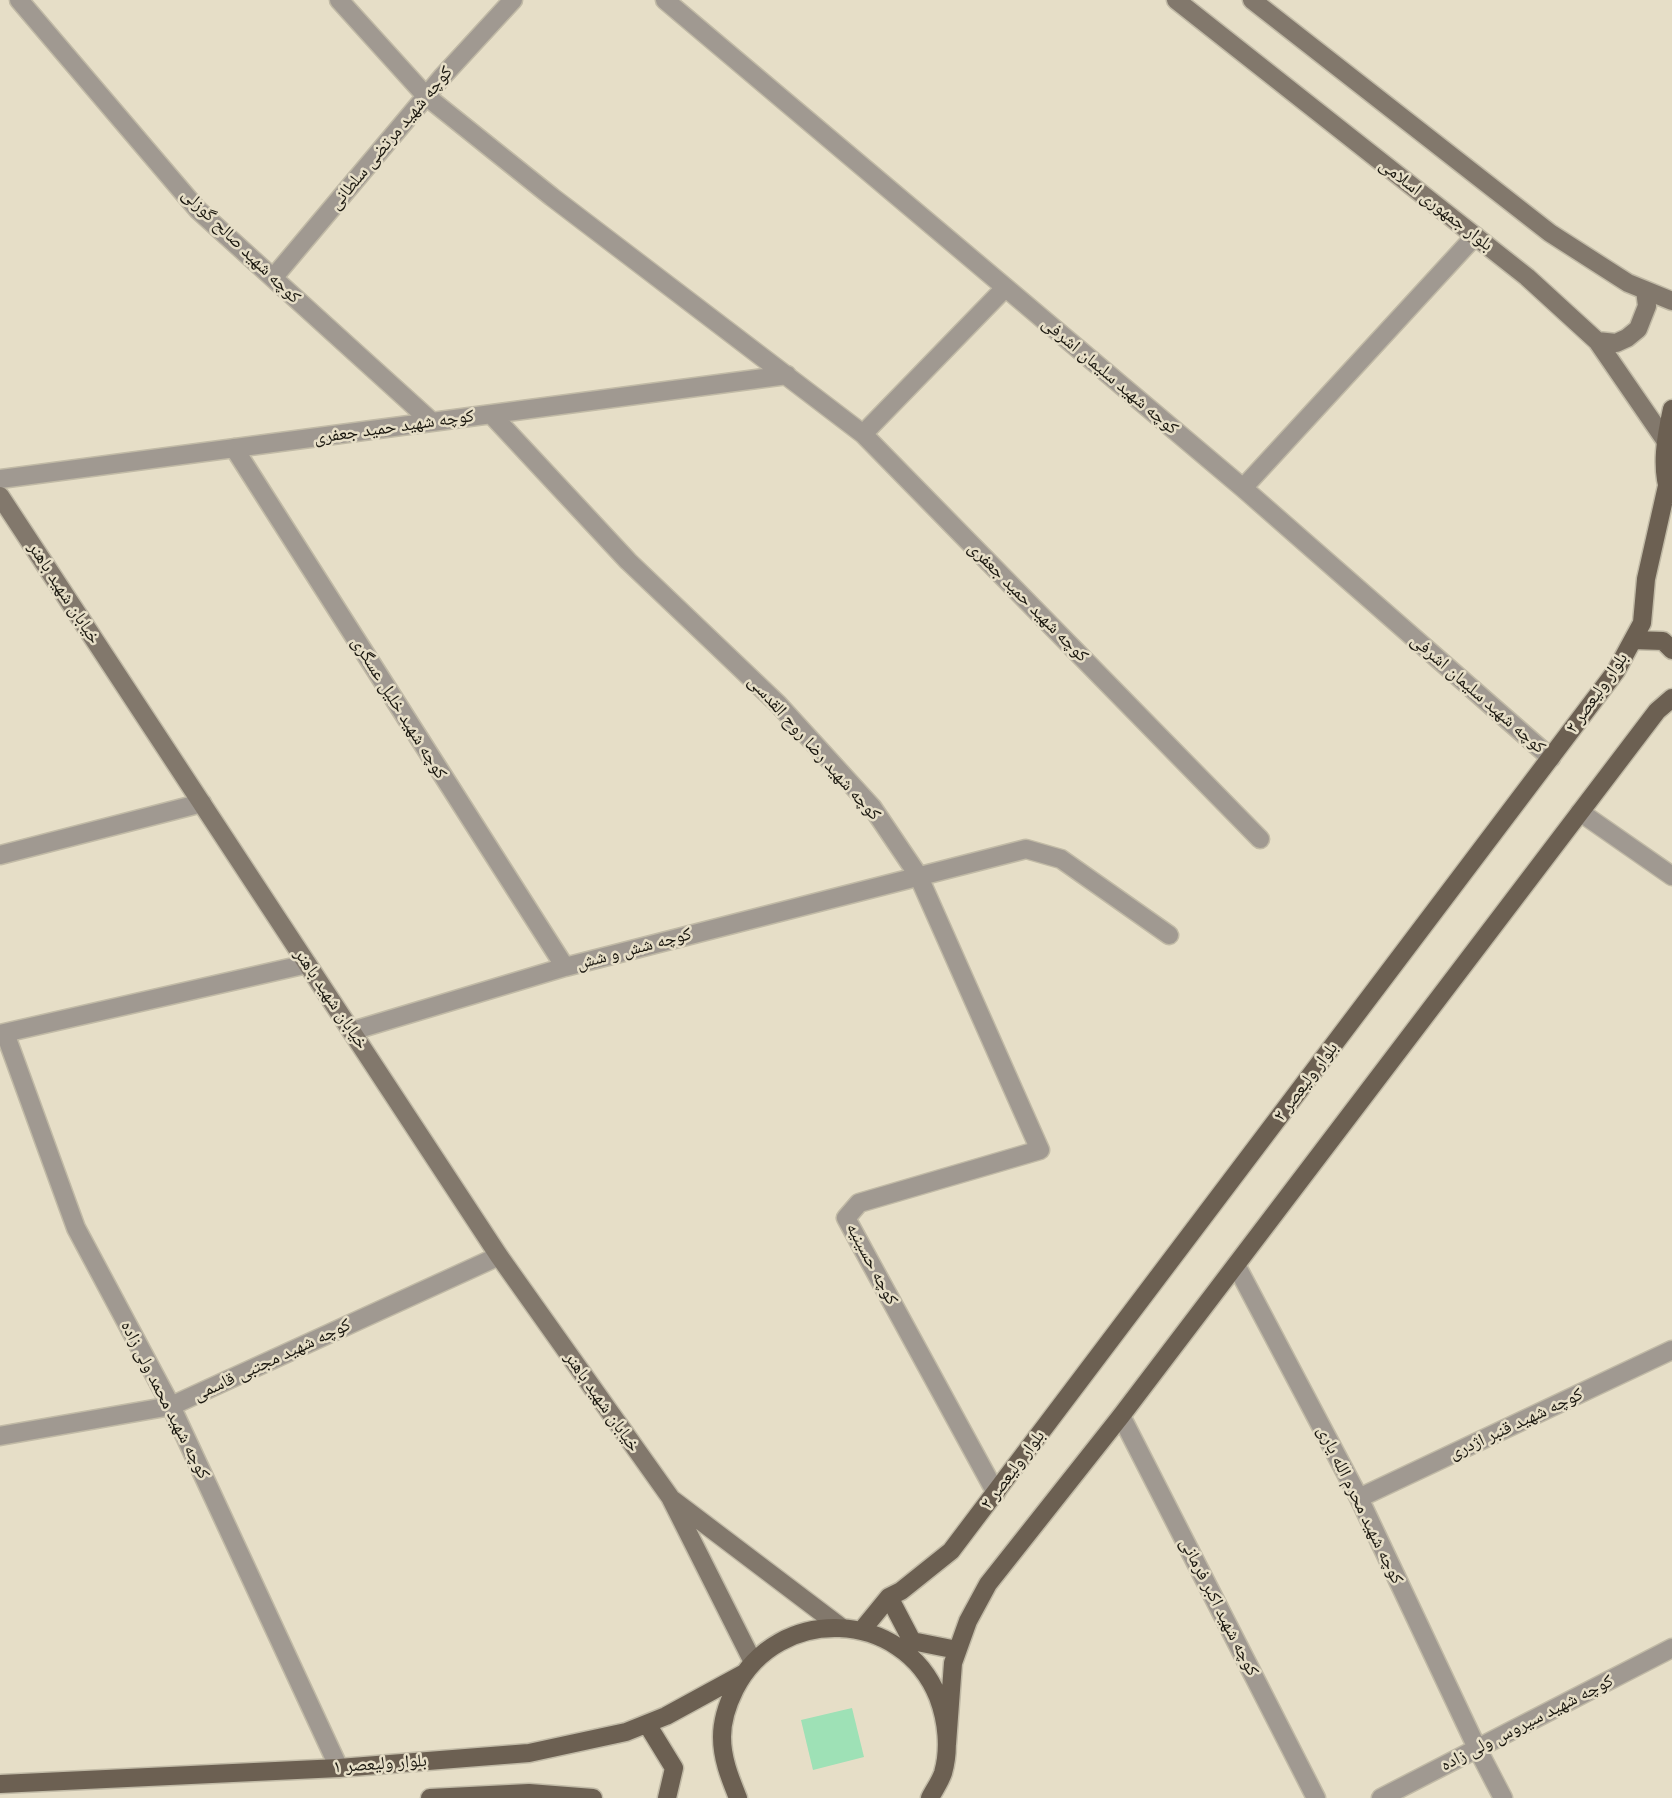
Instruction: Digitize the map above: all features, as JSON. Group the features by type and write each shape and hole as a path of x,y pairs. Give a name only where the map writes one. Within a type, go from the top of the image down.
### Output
{"main road":[{"name":"بلوار جمهوری اسلامی","path":"1176,0 1527,277 1597,340 1665,440"},
{"path":"1252,0 1550,233 1628,283 1672,301"},
{"path":"1597,340 1616,343 1638,329 1647,306 1645,290"},
{"name":"بلوار ولیعصر ۲","path":"862,1630 889,1597 902,1591 951,1551 1616,671 1642,623 1646,579 1670,493 1665,440 1672,409"},
{"name":"خیابان شهید باهنر","path":"0,496 499,1256 670,1497 748,1668"},
{"path":"1633,640 1663,641 1672,650"},
{"path":"930,1798 942,1773 947,1744 952,1663 968,1621 988,1584 1121,1416 1657,711 1672,698"},
{"name":"خیابان شهید باهنر","path":"670,1497 842,1628"},
{"path":"889,1597 912,1641 957,1650"},
{"name":"بلوار ولیعصر ۱","path":"0,1784 339,1767 529,1754 626,1732 666,1716 748,1668 772,1646 794,1635 818,1628 862,1630 890,1642 914,1661 933,1685 944,1713 947,1744"},
{"path":"738,1798 726,1768 722,1736 728,1703 748,1668"},
{"path":"647,1724 674,1768 667,1798"},
{"name":"بلوار ولیعصر ۱","path":"430,1798 530,1792 593,1798"}],"street":[{"name":"کوچه شهید صالح گوزلی","path":"19,0 198,210 432,422"},
{"name":"کوچه شهید حمید جعفری","path":"339,0 426,96 552,197 863,434 1260,839"},
{"name":"کوچه شهید مرتضی سلطانی","path":"273,278 426,96 513,0"},
{"name":"کوچه شهید سلیمان اشرفی","path":"665,0 1243,488 1551,758"},
{"path":"1243,488 1475,236"},
{"path":"863,434 1005,288"},
{"name":"کوچه شهید حمید جعفری","path":"0,479 787,375"},
{"name":"کوچه شهید رضا روح القدسی","path":"491,414 628,561 778,704 872,807 918,875 1040,1150"},
{"name":"کوچه شهید خلیل عسگری","path":"234,448 565,967"},
{"path":"0,855 202,803"},
{"path":"1580,812 1672,876"},
{"name":"کوچه شش و شش","path":"352,1031 565,967 1026,849 1061,859 1169,935"},
{"path":"3,1033 307,964"},
{"name":"کوچه شهید محمد ولی زاده","path":"3,1033 76,1228 171,1406 339,1767"},
{"name":"کوچه حسینیه","path":"996,1493 846,1218 859,1203 1040,1150"},
{"name":"کوچه شهید مجتبی قاسمی","path":"0,1436 171,1406 499,1256"},
{"name":"کوچه شهید محرم الله یاری","path":"1236,1265 1359,1498 1477,1748 1503,1798"},
{"name":"کوچه شهید قنبر اژدری","path":"1359,1498 1672,1350"},
{"name":"کوچه شهید اکبر فرمانی","path":"1121,1416 1316,1798"},
{"name":"کوچه شهید سیروس ولی زاده","path":"1382,1798 1672,1648"}],"green space":[{"path":"852,1708 864,1757 813,1770 801,1720"}]}
